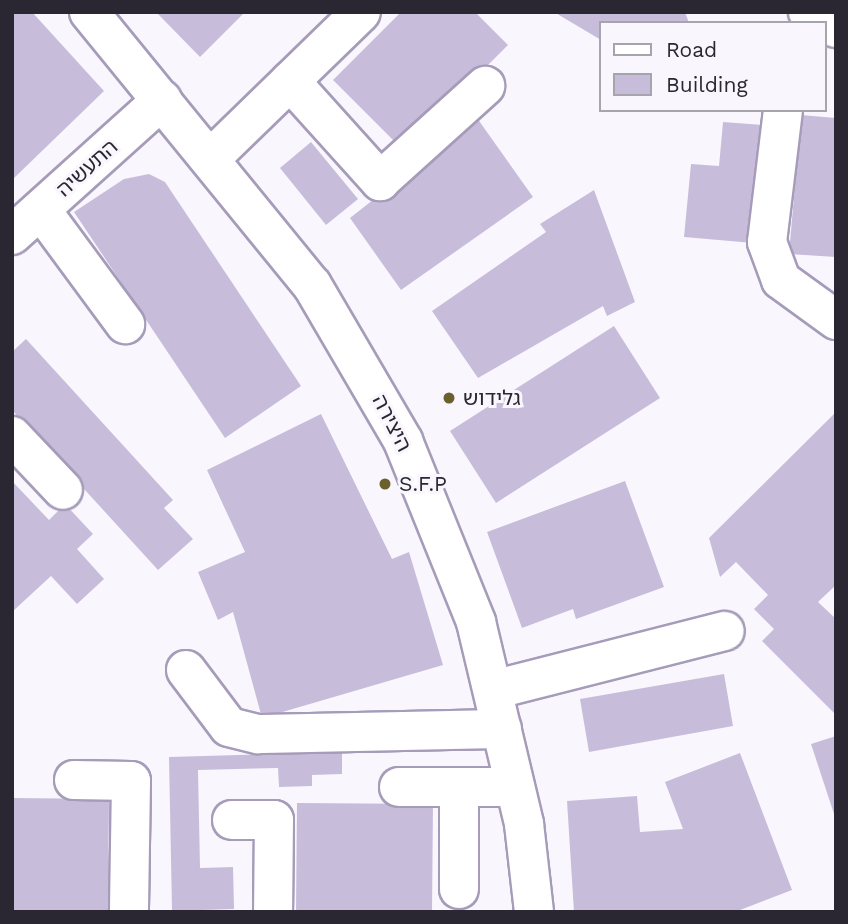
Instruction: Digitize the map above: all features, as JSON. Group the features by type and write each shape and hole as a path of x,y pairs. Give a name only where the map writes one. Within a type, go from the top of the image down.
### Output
{"street":[{"name":"היצירה","path":"89,12 211,158 312,285 403,441 476,622 524,824 534,912"},
{"path":"211,158 361,12"},
{"path":"808,12 824,21"},
{"path":"290,81 380,181 485,86"},
{"name":"התעשיה","path":"12,235 162,100"},
{"path":"783,112 767,242 781,280 836,320"},
{"path":"41,210 125,324"},
{"path":"12,436 63,490"},
{"path":"493,690 725,631"},
{"path":"186,670 229,727 258,734 502,729"},
{"path":"74,780 131,781 129,912"},
{"path":"399,787 515,787"},
{"path":"458,889 459,787"},
{"path":"232,820 274,820 273,912"}],"building":[{"path":"12,12 32,12 104,91 12,180"},
{"path":"156,12 245,12 200,57"},
{"path":"401,12 475,12 508,45 403,150 333,80"},
{"path":"554,12 685,12 688,21 600,21 600,39"},
{"path":"801,115 836,118 836,257 789,254"},
{"path":"477,118 533,197 401,290 350,218"},
{"path":"723,122 763,125 753,243 684,237 691,164 719,166"},
{"path":"311,142 358,199 326,225 280,168"},
{"path":"149,174 165,182 301,386 225,438 74,212 124,179"},
{"path":"594,190 635,302 607,316 603,306 478,378 432,311 546,232 540,224"},
{"path":"614,326 660,398 496,503 450,431"},
{"path":"26,339 173,500 164,508 193,539 158,570 12,410 12,352"},
{"path":"836,412 836,585 818,602 836,619 834,713 762,641 774,629 754,609 768,595 736,562 720,577 709,538"},
{"path":"321,414 392,559 409,552 443,665 262,718 233,612 218,620 198,572 245,552 207,470"},
{"path":"12,481 49,520 65,504 93,534 77,549 104,579 77,604 51,576 12,612"},
{"path":"625,481 664,587 576,619 573,609 522,628 487,532"},
{"path":"724,674 733,726 589,752 580,699"},
{"path":"836,736 836,817 835,817 811,744"},
{"path":"342,752 342,774 312,775 312,786 279,787 278,768 198,770 200,868 233,867 234,909 172,911 169,757"},
{"path":"740,753 792,890 735,912 574,912 567,801 637,796 640,832 683,829 665,782"},
{"path":"12,798 109,799 108,912 12,912"},
{"path":"297,803 433,804 432,912 296,912"}],"place":[{"name":"גלידוש","path":"449,398"},
{"name":"S.F.P","path":"385,484"}]}
